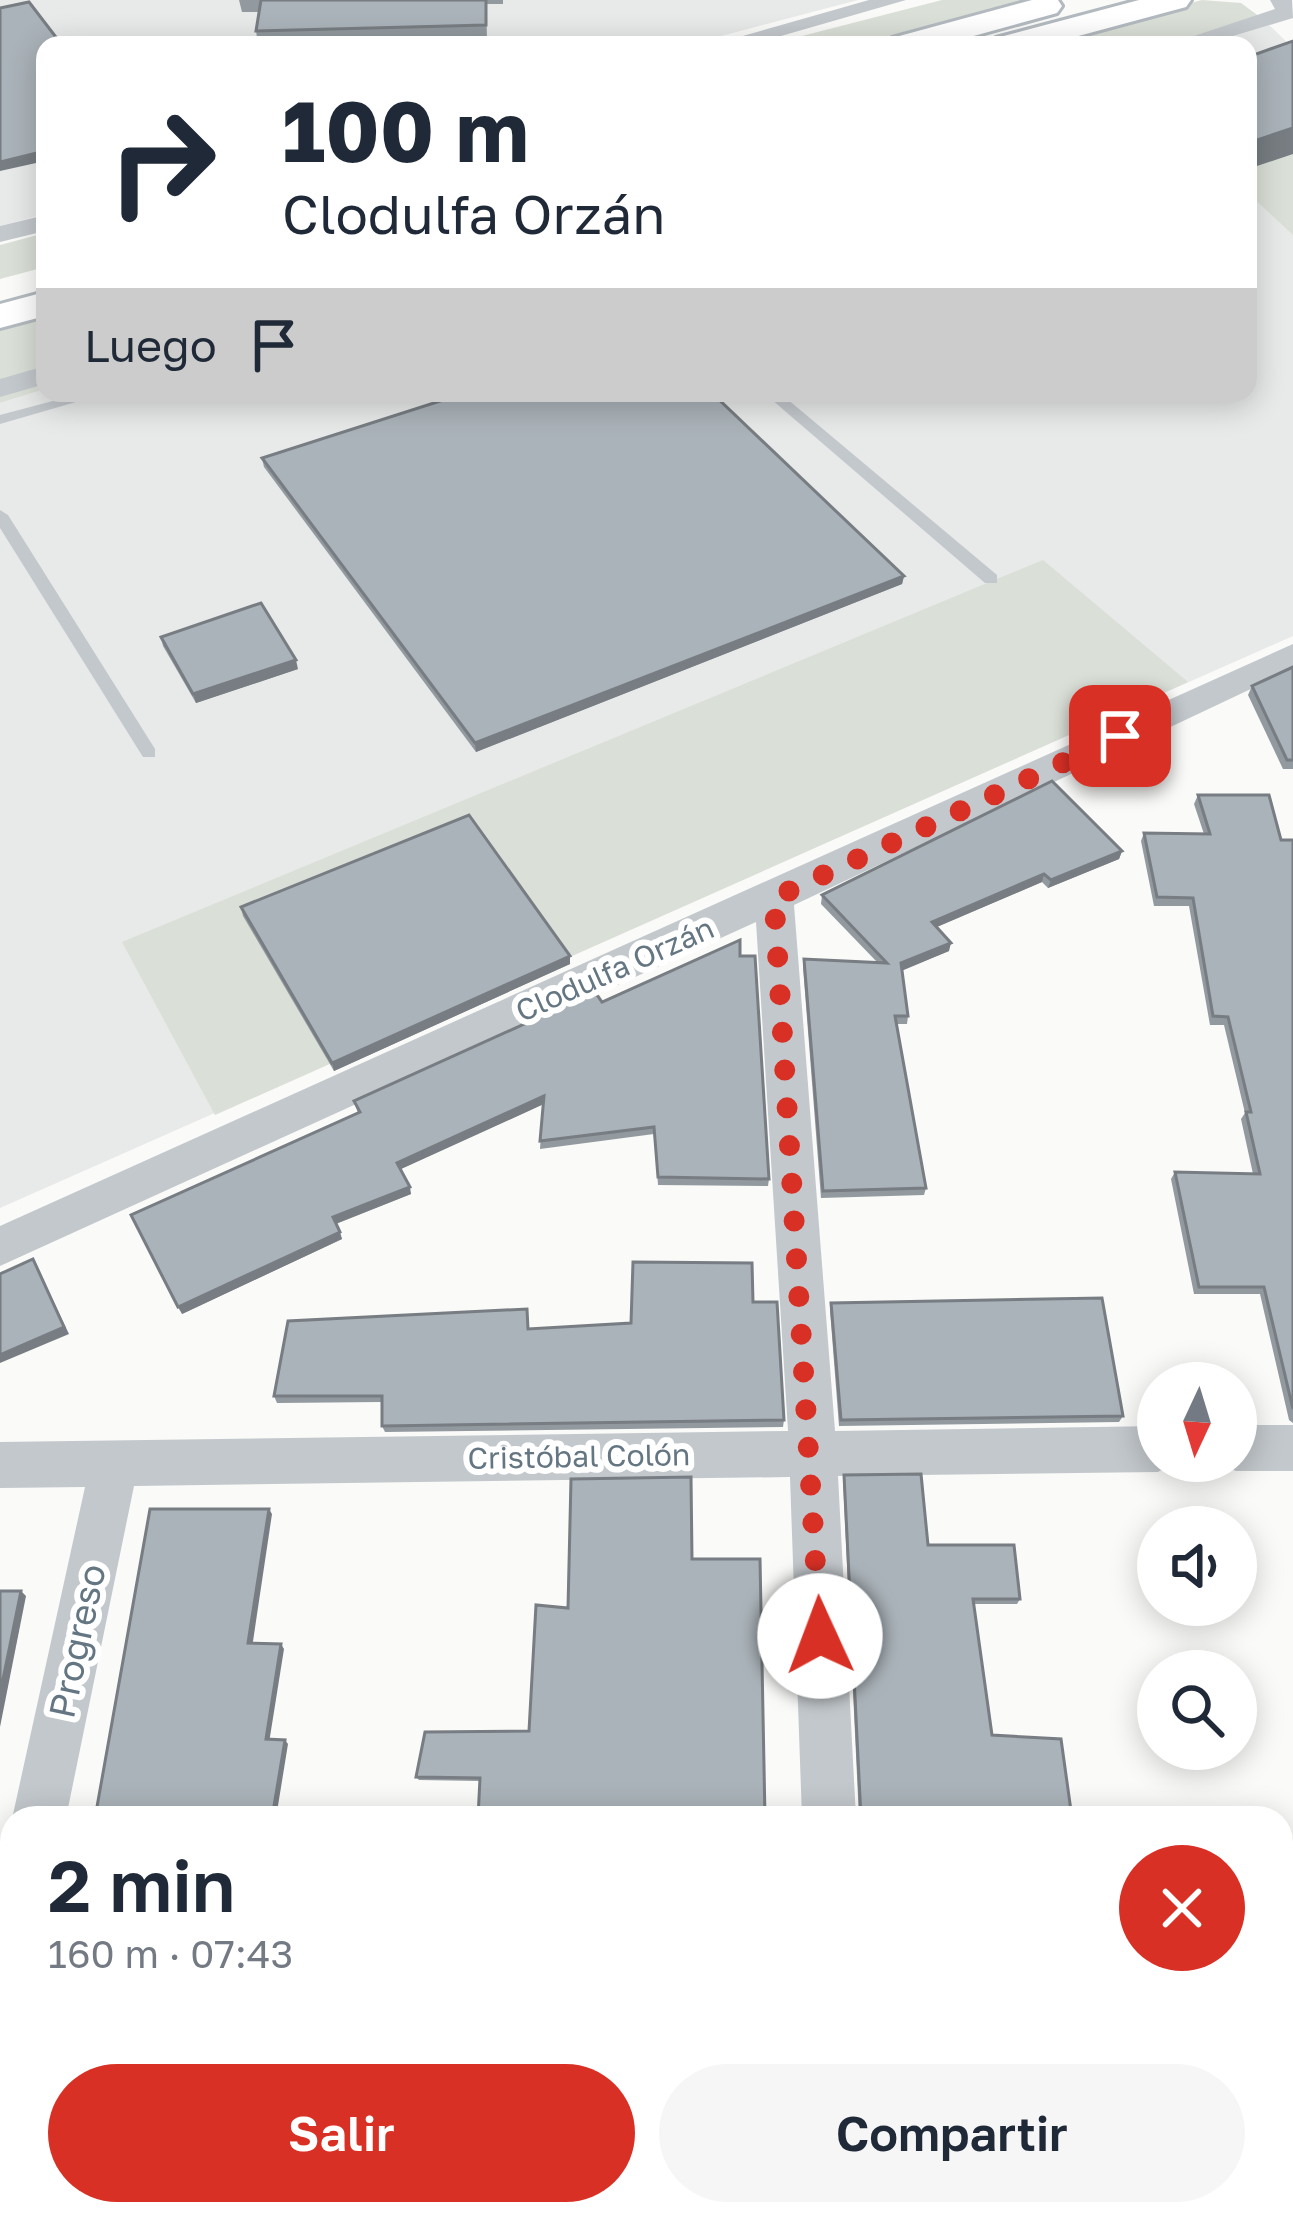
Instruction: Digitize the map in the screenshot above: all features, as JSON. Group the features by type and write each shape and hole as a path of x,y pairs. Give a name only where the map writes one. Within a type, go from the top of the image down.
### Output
{"main road":[{"path":"937,36 1070,0"},
{"path":"1041,36 1175,0"},
{"path":"0,290 36,280"},
{"path":"0,316 36,306"}],"street":[{"path":"757,36 895,0"},
{"path":"1241,0 1288,10"},
{"path":"1207,36 1288,10"},
{"path":"0,235 36,225"},
{"path":"0,388 36,378"},
{"name":"Clodulfa Orzán","path":"0,1247 774,898 1293,656"},
{"path":"774,898 813,1454 828,1806"},
{"path":"1257,1448 1293,1448"},
{"name":"Cristóbal Colón","path":"0,1465 1137,1449"},
{"name":"Progreso","path":"42,1806 114,1465"}],"lane":[{"path":"0,420 67,402"},
{"path":"782,402 991,579"},
{"path":"0,515 149,753"}],"shaded area":[{"path":"0,0 858,0 721,36 36,36 36,216 0,226"},
{"path":"942,0 1035,0 902,36 802,36"},
{"path":"1202,0 1241,3 1264,20 1212,36 1072,36"},
{"path":"1264,20 1293,48 1293,636 0,1208 0,403 36,392 36,402 1257,402 1257,36 1212,36"},
{"path":"1293,154 1293,235 1257,201 1257,166"},
{"path":"36,235 36,269 0,279 0,245"},
{"path":"36,321 36,392 0,403 0,331"},
{"path":"1043,560 1188,682 215,1115 122,942"}],"building":[{"path":"261,0 486,0 486,25 256,31"},
{"path":"29,2 55,36 36,36 36,153 0,162 0,8"},
{"path":"1293,41 1293,128 1257,140 1257,54"},
{"path":"437,402 721,402 904,576 475,743 262,458"},
{"path":"261,603 296,660 193,694 161,637"},
{"path":"1293,667 1293,760 1287,760 1252,686"},
{"path":"1052,781 1122,851 1051,880 1044,874 932,922 951,943 901,963 908,1016 895,1016 926,1188 823,1191 804,959 887,963 822,895"},
{"path":"1198,795 1269,795 1281,840 1293,840 1293,1409 1264,1287 1199,1287 1175,1172 1260,1174 1228,1017 1213,1016 1193,898 1157,897 1144,833 1210,834"},
{"path":"469,815 570,956 332,1063 241,907"},
{"path":"740,940 740,956 755,956 769,1179 658,1177 654,1127 540,1141 544,1096 397,1163 410,1187 333,1217 340,1232 178,1307 131,1215 360,1112 354,1101 595,992 602,1002"},
{"path":"33,1259 64,1327 0,1355 0,1274"},
{"path":"633,1262 752,1263 753,1302 777,1302 784,1420 382,1426 382,1396 274,1396 288,1321 527,1309 528,1329 631,1323"},
{"path":"1102,1298 1123,1416 841,1420 831,1303"},
{"path":"921,1474 928,1545 1014,1545 1020,1599 973,1599 992,1735 1061,1739 1070,1806 860,1806 844,1475"},
{"path":"691,1477 692,1559 760,1559 765,1806 479,1806 480,1778 416,1777 425,1732 529,1731 536,1605 568,1608 571,1479"},
{"path":"150,1509 269,1509 248,1643 281,1644 266,1739 285,1740 274,1806 97,1806"},
{"path":"0,1591 21,1591 0,1694"}],"route":[{"path":"820,1636 813,1454 774,898 1120,736"}]}
